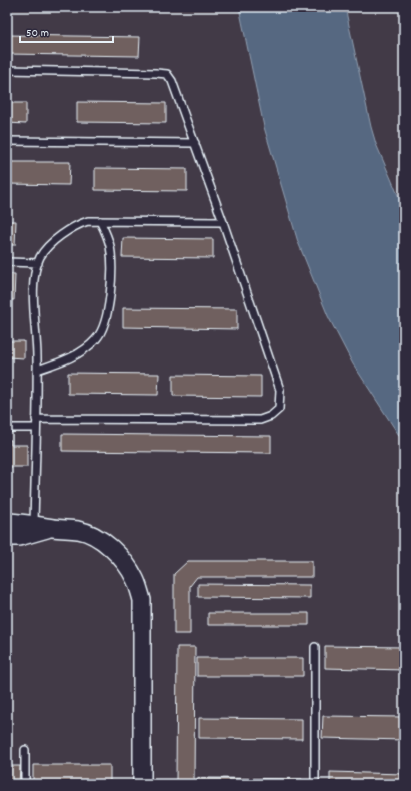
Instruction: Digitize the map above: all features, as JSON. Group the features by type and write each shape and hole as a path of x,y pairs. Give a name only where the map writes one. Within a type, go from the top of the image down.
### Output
{"street":[{"path":"7,522 19,522 53,528 79,530 94,536 112,548 125,563 135,579 142,600 142,784"},
{"path":"7,537 19,537 53,528"}],"lane":[{"path":"7,70 156,73 166,74 172,81 223,222 280,390 279,409 271,416 260,420 36,418"},
{"path":"7,141 194,143"},
{"path":"34,525 37,370 34,298 36,271 41,256 54,241 78,224 88,221 223,222"},
{"path":"37,370 58,364 79,353 97,338 106,321 112,284 110,248 107,235 100,221"},
{"path":"7,262 38,263"},
{"path":"7,428 36,428"},
{"path":"315,647 315,784"},
{"path":"25,750 25,784"}],"water":[{"path":"239,7 345,7 371,127 376,144 404,209 404,443 353,364 328,316 298,242 264,127"}],"building":[{"path":"7,35 140,37 139,56 7,54"},
{"path":"77,102 166,103 166,123 77,122"},
{"path":"7,103 26,103 26,124 7,123"},
{"path":"7,162 70,162 69,185 7,184"},
{"path":"95,168 187,169 187,191 95,190"},
{"path":"7,221 16,221 15,245 7,245"},
{"path":"123,238 213,239 213,258 122,257"},
{"path":"7,274 15,274 14,300 7,300"},
{"path":"123,308 237,309 237,329 123,327"},
{"path":"7,341 24,341 24,358 7,357"},
{"path":"68,373 159,374 158,395 68,394"},
{"path":"173,375 261,376 261,397 173,396"},
{"path":"62,434 271,436 271,453 62,451"},
{"path":"7,440 11,440 11,445 27,445 27,467 7,467"},
{"path":"188,561 312,561 312,577 197,577 190,586 190,634 174,634 174,574"},
{"path":"198,584 310,585 310,598 198,597"},
{"path":"208,613 309,613 309,625 208,625"},
{"path":"325,646 404,647 404,670 325,668"},
{"path":"177,647 195,647 194,784 176,784"},
{"path":"197,658 303,658 303,676 197,676"},
{"path":"323,716 404,717 404,740 322,738"},
{"path":"199,718 302,719 302,739 199,738"},
{"path":"33,765 110,765 110,784 33,784"},
{"path":"7,766 20,766 19,784 7,784"},
{"path":"330,772 404,774 404,784 330,784"},
{"path":"197,778 302,779 302,784 197,784"}]}
